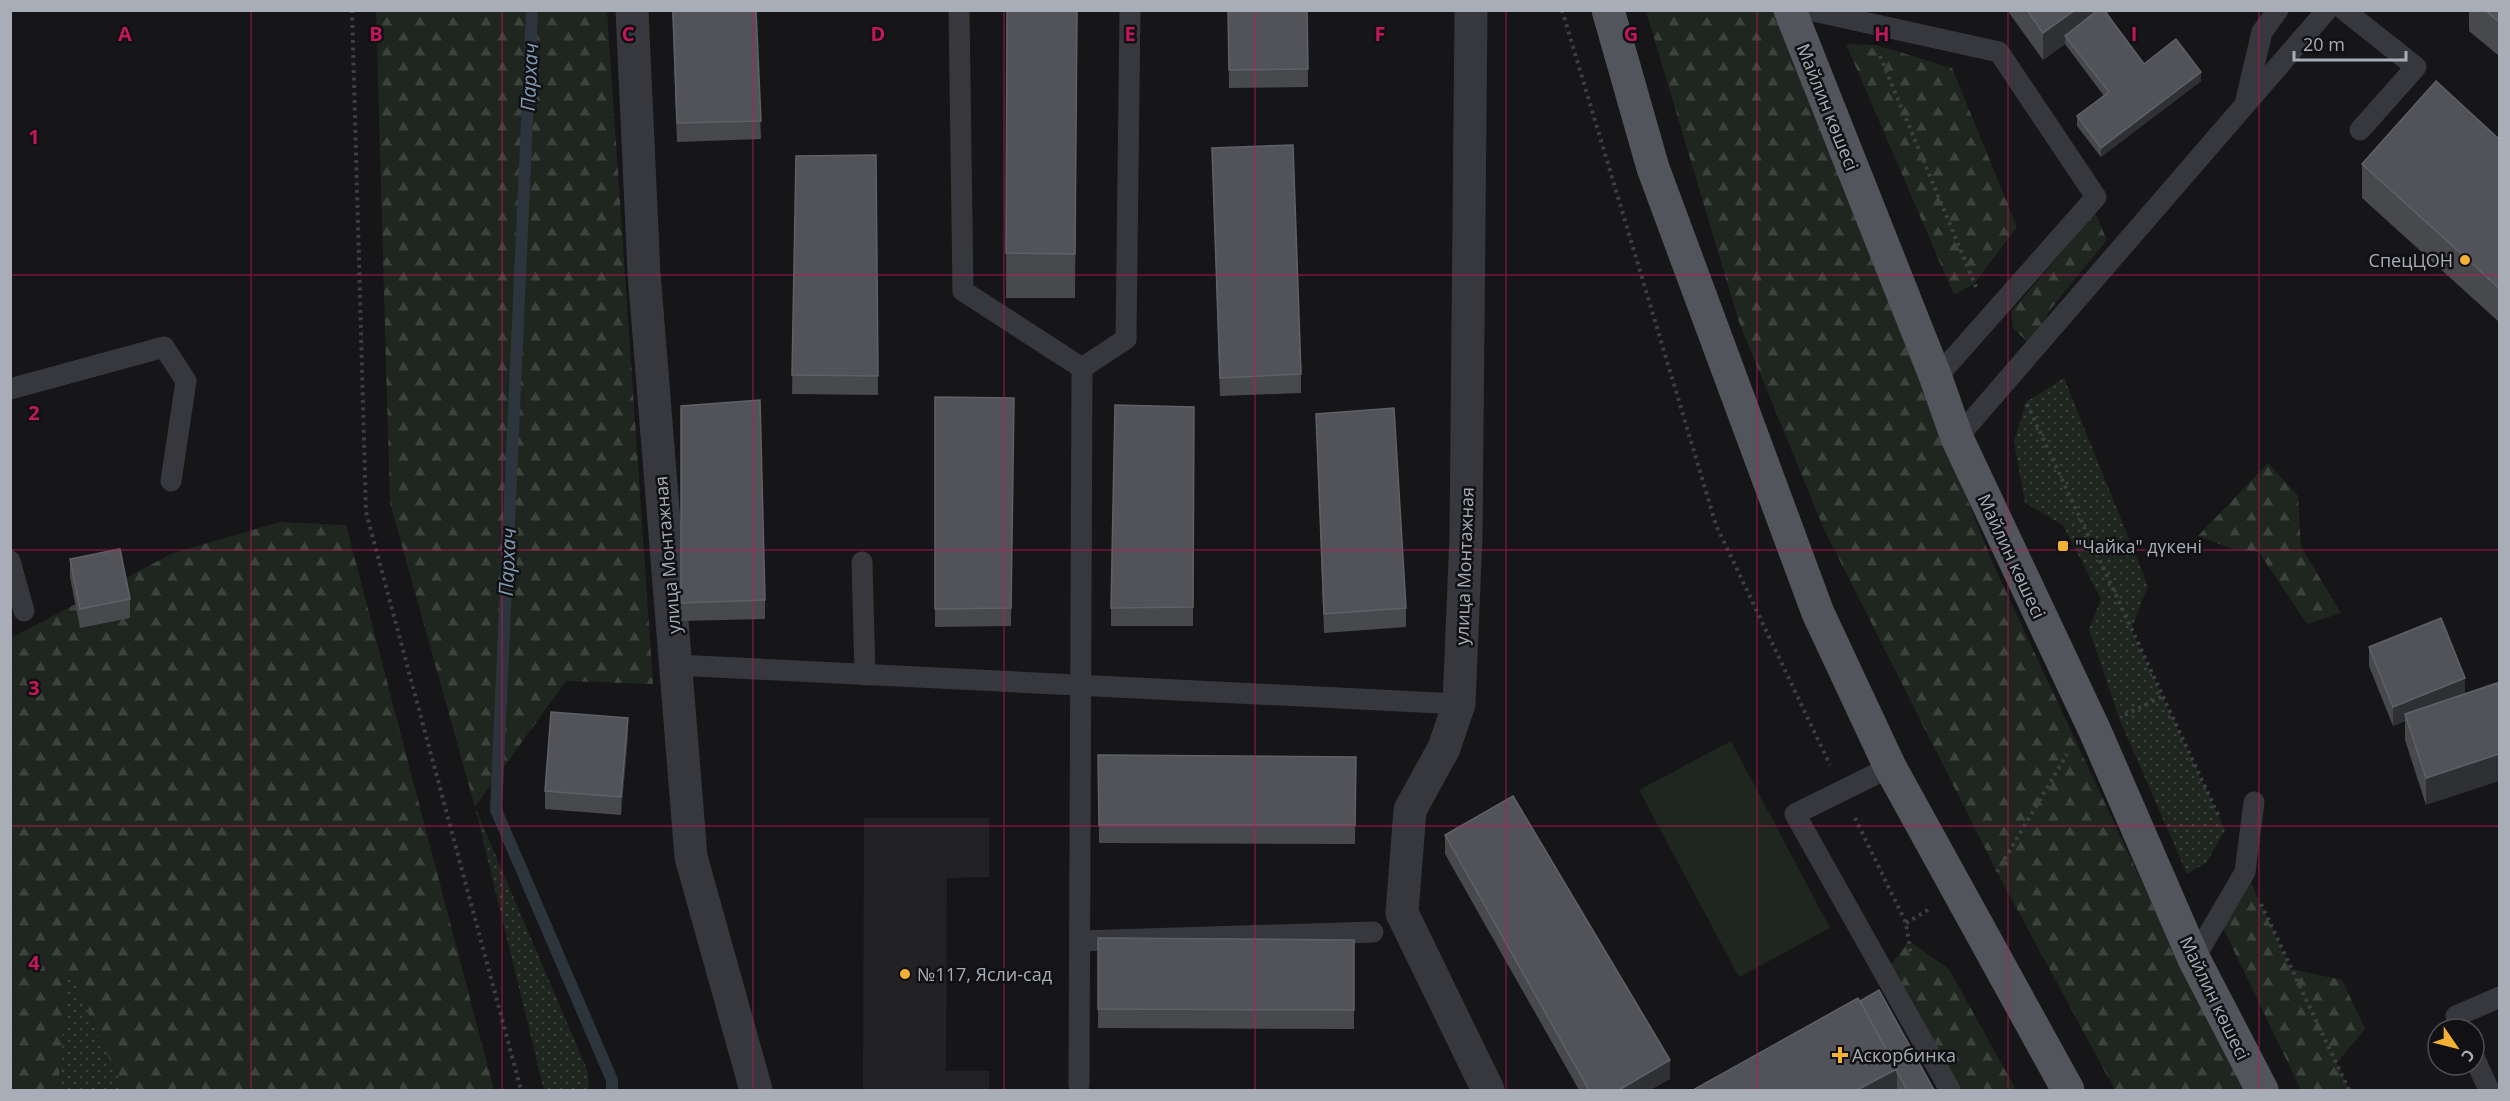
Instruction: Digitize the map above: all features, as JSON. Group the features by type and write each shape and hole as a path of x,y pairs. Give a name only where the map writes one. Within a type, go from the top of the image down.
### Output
{"main road":[{"path":"1608,10 1653,168 1818,613 1890,767 2068,1090"},
{"name":"Майлин көшесі","path":"1790,10 1936,378 1957,438 2095,731 2194,959 2262,1090"}],"street":[{"name":"улица Монтажная","path":"632,10 644,273 692,857 756,1090"},
{"name":"улица Монтажная","path":"1471,10 1466,536 1459,704 1444,748 1410,810 1402,913 1488,1090"}],"lane":[{"path":"959,10 963,291 1082,368"},
{"path":"1082,368 1126,339 1130,10"},
{"path":"1809,10 1999,52 2097,197 1936,378"},
{"path":"2245,103 2262,32 2278,10"},
{"path":"1957,438 2326,10"},
{"path":"2344,10 2415,67 2360,130"},
{"path":"10,389 164,347 186,381 171,481"},
{"path":"1079,1085 1082,368"},
{"path":"10,561 24,611"},
{"path":"862,562 865,675"},
{"path":"676,665 1459,704"},
{"path":"1890,767 1795,814 1950,1090"},
{"path":"2194,959 2245,872 2254,802"},
{"path":"1080,941 1373,932"},
{"path":"2456,1017 2499,997"}],"path":[{"path":"352,10 366,512 521,1090"},
{"path":"1562,10 1716,525 1906,923 1912,963"},
{"path":"1867,23 1988,317"},
{"path":"2013,373 2162,697 2349,1090"},
{"path":"2119,718 2162,697"},
{"path":"1997,872 2069,750"},
{"path":"1906,923 1931,908"}],"shaded area":[{"name":"№117, Ясли-сад","path":"864,818 989,818 989,877 947,878 946,1071 989,1071 989,1090 863,1090"}],"green space":[{"path":"376,11 607,11 653,684 566,681 475,807 390,503"},
{"path":"1646,11 1773,11 1993,564 2183,970 2244,1090 2115,1090 1997,872 1824,529 1739,322"},
{"path":"1846,44 1876,45 1952,68 2017,227 1974,284 1954,295"},
{"path":"2095,213 2107,240 2049,311 2034,348 2013,328 2011,312"},
{"path":"2064,378 2148,586 2131,630 2225,830 2207,862 2187,874 2119,718 2089,629 2101,599 2063,525 2025,503 2014,442 2026,402"},
{"path":"2268,463 2298,496 2301,547 2341,613 2307,624 2259,552 2233,549 2198,536"},
{"path":"280,522 346,525 494,1090 124,1090 68,969 58,1090 11,1090 11,638 173,553"},
{"path":"1731,741 1830,928 1739,977 1639,790"},
{"path":"475,807 588,1072 589,1090 544,1090"},
{"path":"2251,883 2291,969 2342,980 2365,1029 2337,1063 2349,1090 2301,1090 2223,928"},
{"path":"1909,941 1949,969 2016,1090 1950,1090 1884,974"},
{"path":"68,968 124,1090 58,1090"}],"building":[{"path":"673,10 756,10 761,121 677,123"},
{"path":"1007,10 1077,10 1075,254 1006,253"},
{"path":"1228,10 1307,10 1308,69 1229,70"},
{"path":"2027,10 2075,10 2043,33"},
{"path":"2098,10 2104,10 2144,64 2176,39 2201,72 2101,148 2077,116 2109,92 2065,36"},
{"path":"2485,10 2499,10 2499,22"},
{"name":"СпецЦОН","path":"2436,81 2499,139 2499,288 2362,164"},
{"path":"1293,145 1301,374 1220,378 1212,148"},
{"path":"876,155 878,376 792,375 796,156"},
{"path":"935,397 1014,398 1011,608 935,609"},
{"path":"760,400 765,600 681,603 681,406"},
{"path":"1115,405 1194,407 1193,607 1111,608"},
{"path":"1394,408 1406,608 1324,614 1316,414"},
{"path":"120,549 130,599 80,609 70,559"},
{"path":"2441,618 2465,678 2393,707 2369,647"},
{"path":"2497,683 2499,690 2499,754 2426,778 2405,714"},
{"path":"551,712 628,718 621,797 545,791"},
{"path":"1098,755 1356,757 1355,825 1099,825"},
{"path":"1513,796 1670,1060 1619,1090 1589,1090 1445,835"},
{"path":"1098,938 1354,940 1354,1010 1098,1009"},
{"path":"1879,990 1934,1090 1907,1090 1897,1072 1860,1001"},
{"path":"1858,998 1897,1069 1857,1090 1693,1090"}],"waterway":[{"name":"Пархач","path":"532,10 496,810 612,1080 612,1090"}],"place":[{"name":"СпецЦОН","path":"2465,260"},
{"name":"\"Чайка\" дүкені","path":"2063,546"},
{"name":"№117, Ясли-сад","path":"905,974"},
{"name":"Аскорбинка","path":"1840,1055"}]}
